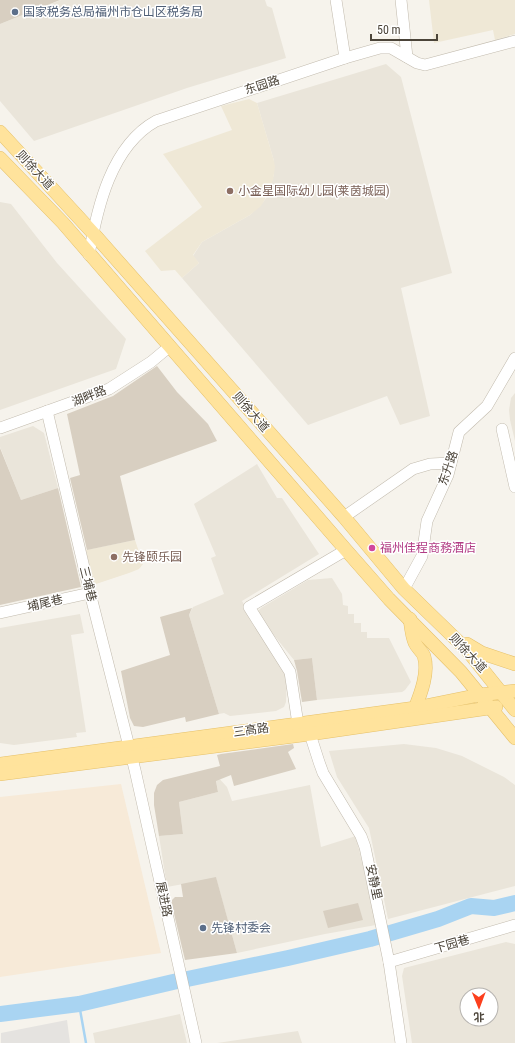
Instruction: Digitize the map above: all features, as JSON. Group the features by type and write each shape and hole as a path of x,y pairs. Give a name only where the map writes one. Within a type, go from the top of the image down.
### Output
{"main road":[{"name":"则徐大道","path":"0,132 93,233 344,517 404,589 467,650 514,706"},
{"name":"则徐大道","path":"0,158 5,171 62,223 389,599 461,672 515,738"},
{"path":"428,612 476,651 515,664"},
{"path":"410,619 415,644 421,650 424,657 425,666 422,689 415,708"},
{"name":"三高路","path":"0,774 130,751 298,724 415,708 479,695 515,691"},
{"name":"三高路","path":"0,764 310,734 490,707 514,706"}],"street":[{"path":"336,0 345,58"},
{"path":"401,0 407,57"},
{"name":"东园路","path":"89,254 93,233 106,187 114,167 123,153 149,125 163,118 345,58 385,48 397,51 417,63 430,65 515,41"},
{"name":"湖畔路","path":"0,428 94,395 115,385 151,362 169,347"},
{"name":"东升路","path":"404,589 422,556 427,521 448,474 460,432 487,406 515,358"},
{"name":"三埔巷","path":"48,411 90,592 130,751"},
{"path":"502,429 515,488"},
{"path":"344,517 413,469 430,464 451,463"},
{"path":"298,724 290,672 249,607 346,550"},
{"name":"埔尾巷","path":"0,614 90,592"},
{"name":"安静里","path":"310,734 318,762 323,773 362,836 366,847 387,950 401,1043"},
{"name":"展进路","path":"130,751 196,1043"},
{"name":"下园巷","path":"389,962 515,925"}],"shaded area":[{"path":"61,0 265,0 267,6 272,8 286,58 187,88 34,141 0,101 0,24"},
{"path":"429,0 515,0 515,34 495,40 493,30 434,43"},
{"path":"386,64 401,77 452,273 401,288 430,416 400,425 387,396 308,425 182,278 199,263 193,256 202,242 250,215 268,195 274,174 274,161 257,103"},
{"name":"小金星国际幼儿园(莱茵城园)","path":"249,99 257,103 275,167 273,180 264,201 261,206 250,215 202,242 193,255 199,263 182,278 175,270 161,271 145,251 202,207 163,154 232,130 221,106"},
{"path":"0,202 11,204 57,263 126,339 116,369 0,410"},
{"path":"515,393 515,441 509,410 511,398"},
{"path":"33,426 44,433 58,488 21,500 0,447 0,437"},
{"path":"257,464 277,498 282,498 319,554 242,601 287,674 286,702 284,707 276,711 230,716 224,713 219,714 189,615 193,607 224,594 211,558 216,556 194,504"},
{"name":"先锋颐乐园","path":"135,540 143,564 139,569 93,585 86,550"},
{"path":"332,578 342,594 343,605 348,606 348,614 354,614 354,623 361,623 361,632 367,632 367,638 389,638 411,682 402,692 317,700 312,658 294,660 256,613 261,608 308,580"},
{"path":"80,614 84,633 71,635 86,732 76,733 77,737 14,745 0,743 0,628"},
{"path":"404,744 436,748 462,756 504,777 515,785 515,886 388,919 369,828 337,777 329,751"},
{"path":"215,774 227,787 232,801 310,785 321,847 356,836 376,925 325,934 237,953 216,878 167,887 159,836 183,834 179,802 218,792"},
{"path":"121,784 161,953 0,977 0,797"},
{"path":"506,942 515,944 515,1043 412,1043 402,976 404,968"},
{"path":"180,1014 187,1043 95,1043 93,1033"},
{"path":"67,1020 70,1043 1,1043 1,1033"},
{"path":"298,1031 302,1043 217,1043"}],"building":[{"name":"国家税务总局福州市仓山区税务局","path":"0,0 60,0 0,24"},
{"path":"157,366 177,392 208,424 217,441 120,476 135,540 87,550 70,478 80,475 67,414 113,396"},
{"path":"0,448 21,500 58,488 81,587 0,605"},
{"path":"192,608 189,615 219,714 186,722 185,717 143,727 134,726 130,718 121,671 170,655 160,617"},
{"path":"312,658 317,700 302,702 294,660"},
{"path":"293,744 294,748 288,752 296,769 234,786 231,775 216,781 218,792 179,802 183,834 159,836 154,805 154,793 157,785 163,780 220,766 217,755"},
{"name":"先锋村委会","path":"216,877 237,953 185,960 171,901 175,897 183,897 181,884"},
{"path":"358,903 363,920 328,928 323,911"}],"waterway":[{"path":"0,1014 79,1004 370,939 438,919 471,906 494,908 515,903"},
{"path":"79,1004 86,1043"}],"place":[{"name":"国家税务总局福州市仓山区税务局","path":"15,12"},
{"name":"小金星国际幼儿园(莱茵城园)","path":"230,191"},
{"name":"福州佳程商務酒店","path":"372,548"},
{"name":"先锋颐乐园","path":"114,557"},
{"name":"先锋村委会","path":"203,928"}]}
